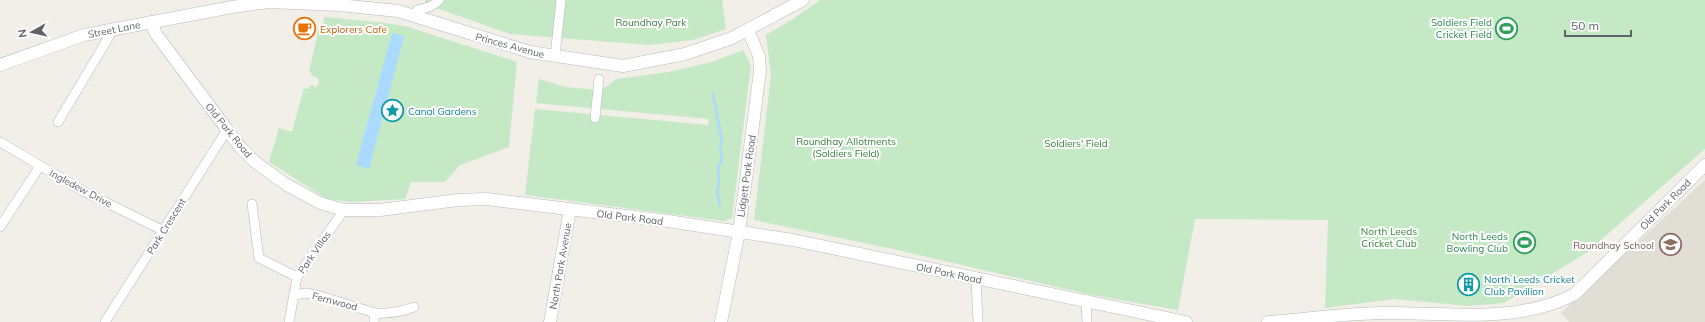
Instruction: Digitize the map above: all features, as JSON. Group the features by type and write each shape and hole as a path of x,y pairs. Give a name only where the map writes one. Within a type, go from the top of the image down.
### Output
{"street":[{"path":"417,10 436,4 439,0"},
{"path":"556,56 561,0"},
{"name":"Princes Avenue","path":"231,3 298,1 339,3 398,11 530,52 623,66 685,54 748,30 803,0"},
{"name":"Street Lane","path":"0,65 84,35 151,22 231,3"},
{"name":"Old Park Road","path":"151,22 156,34 227,130 255,162 287,185 320,203 344,210 400,209 458,200 486,199 514,201 793,240 1186,322"},
{"path":"58,122 113,30"},
{"name":"Lidgett Park Road","path":"722,322 739,232 760,71 759,56 748,30"},
{"path":"595,118 599,79"},
{"name":"Park Crescent","path":"105,322 227,130"},
{"name":"Ingledew Drive","path":"0,142 82,191 164,231"},
{"name":"Old Park Road","path":"1268,322 1322,320 1360,314 1395,313 1470,317 1489,320 1520,316 1565,301 1705,165"},
{"path":"0,227 40,166"},
{"path":"252,204 259,258 297,277"},
{"name":"North Park Avenue","path":"550,322 570,209"},
{"name":"Park Villas","path":"289,322 297,277 344,210"},
{"path":"976,278 978,322"},
{"name":"Fernwood","path":"294,295 306,293 320,296 374,317 396,313 414,307"},
{"path":"1086,300 1087,322"}],"shaded area":[{"name":"Roundhay School","path":"1705,180 1705,322 1569,322 1561,313"}],"green space":[{"name":"Roundhay Park","path":"425,0 722,0 726,29 693,40 648,45 510,34 425,4"},
{"name":"Soldiers' Field","path":"820,0 1705,0 1705,149 1586,253 1504,303 1468,306 1394,299 1325,308 1328,220 1195,219 1178,310 1092,295 893,249 754,220 771,75 766,35 793,19"},
{"path":"324,17 405,26 517,62 509,147 460,165 445,182 411,182 405,199 352,202 327,199 269,162 279,128 292,132 304,88 307,89 312,85 316,87 319,83 318,78 311,75 311,72 309,72 319,27 323,27"},
{"path":"743,50 751,65 732,218 725,221 525,195 535,109 708,125 709,119 536,103 539,79 565,87 600,90 616,79 669,72 712,62"}],"water":[{"path":"392,33 404,36 369,169 356,165"}],"waterway":[{"path":"713,94 722,142 720,145 722,159 718,168 719,182 717,192 720,206"}],"place":[{"name":"Soldiers Field Cricket Field","path":"1507,28"},
{"name":"Explorers Cafe","path":"305,29"},
{"name":"Canal Gardens","path":"393,111"},
{"name":"North Leeds Bowling Club","path":"1524,242"},
{"name":"Roundhay School","path":"1670,245"},
{"name":"North Leeds Cricket Club Pavilion","path":"1469,285"}],"park label":[{"name":"Roundhay Allotments (Soldiers Field)","path":"846,146"},
{"name":"North Leeds Cricket Club","path":"1389,236"}]}
